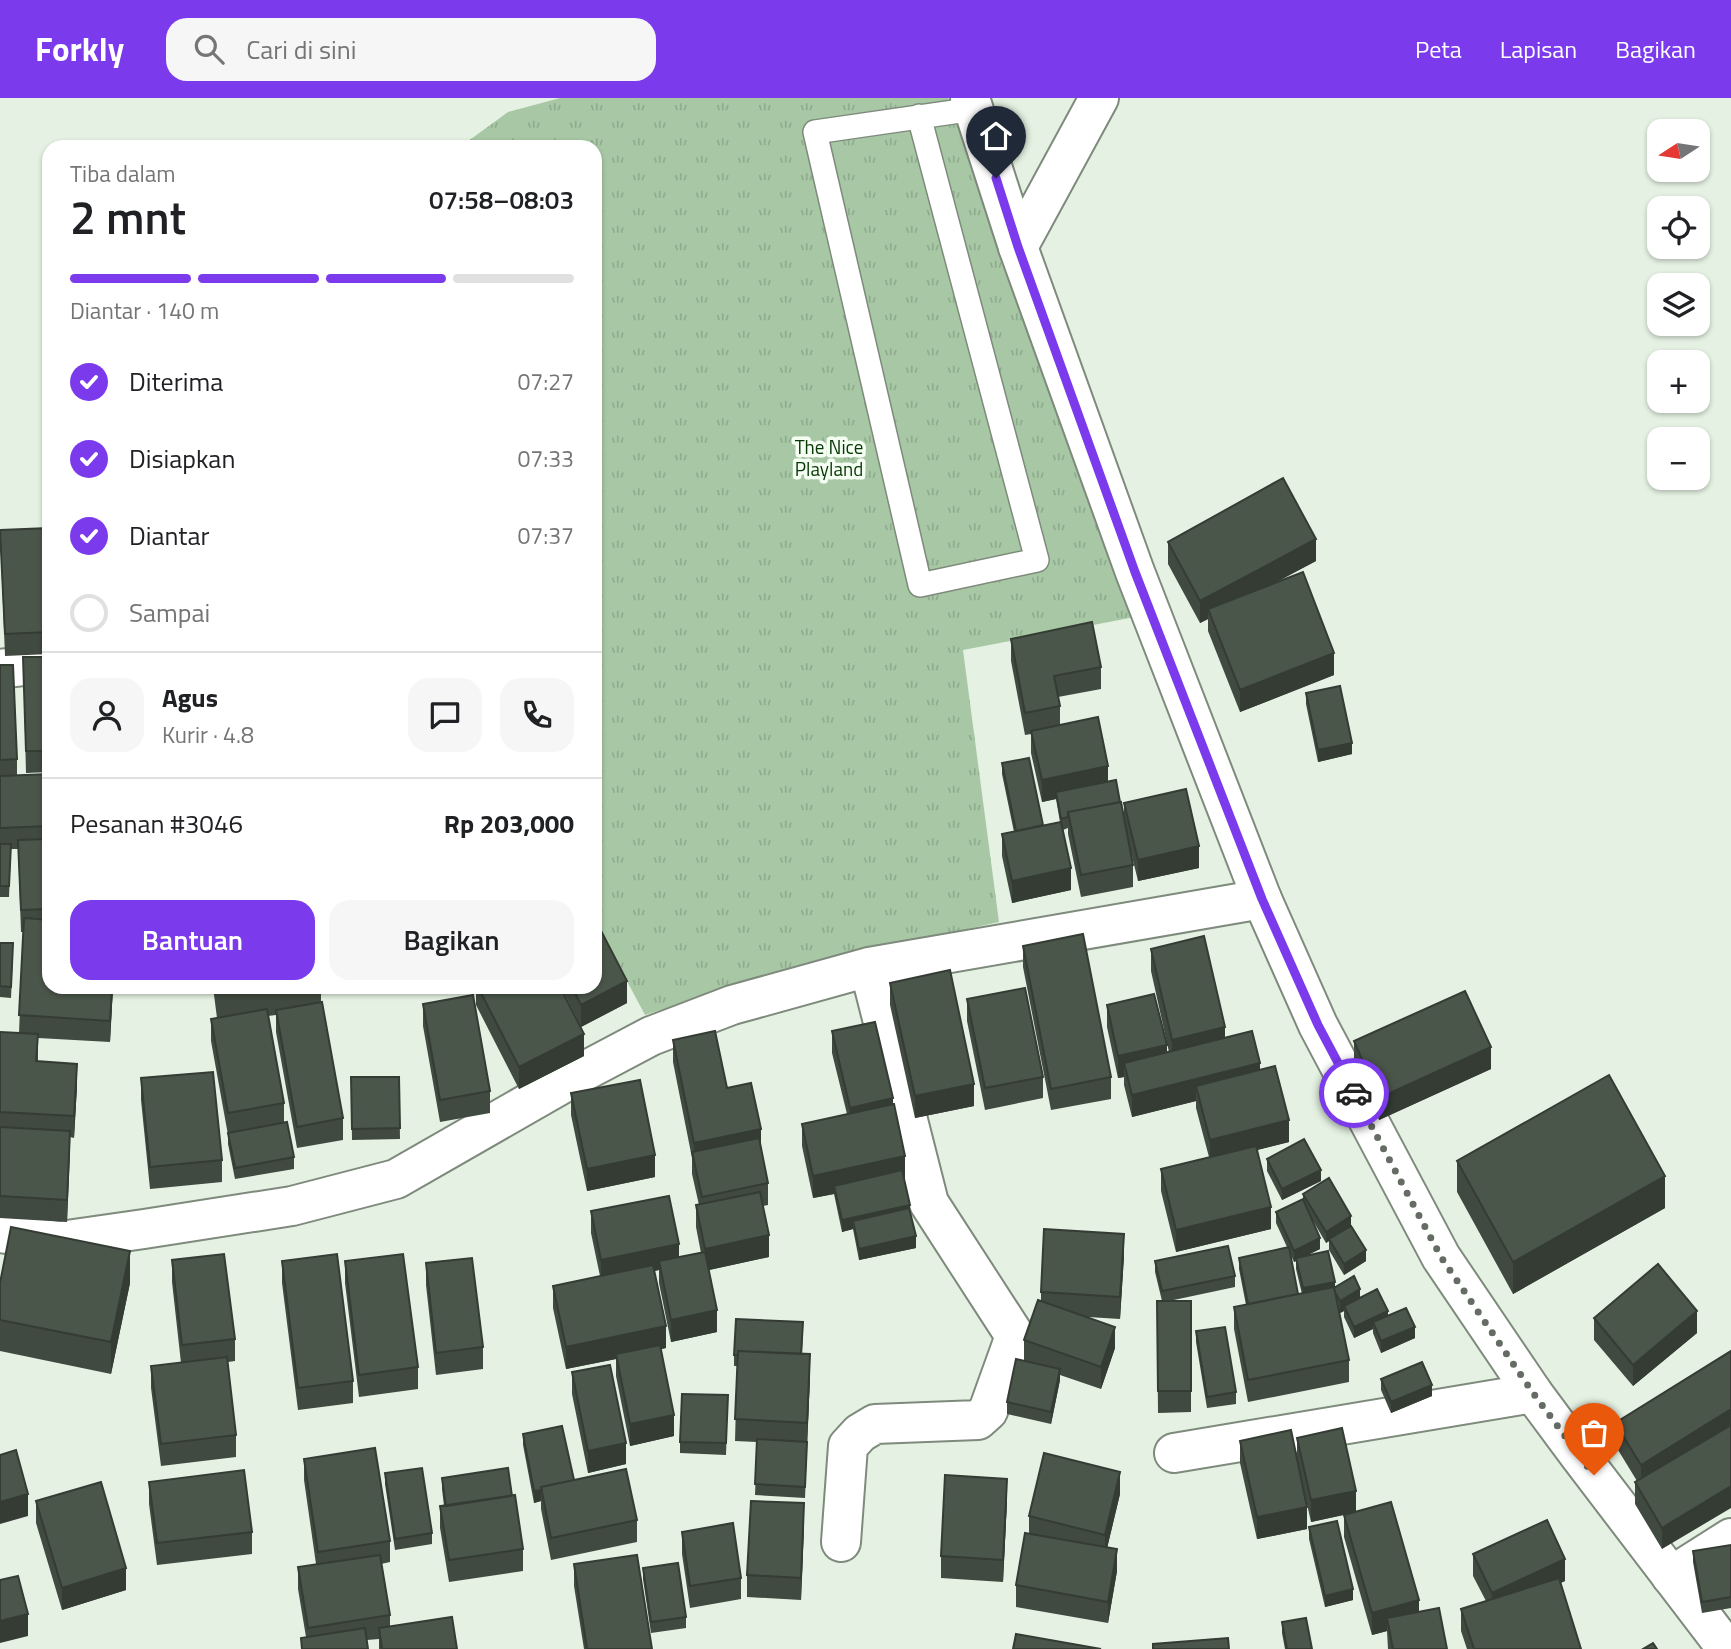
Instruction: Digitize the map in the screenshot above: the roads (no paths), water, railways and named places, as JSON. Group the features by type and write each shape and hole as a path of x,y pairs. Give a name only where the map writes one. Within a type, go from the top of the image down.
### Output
{"street":[{"path":"1018,247 1099,98"},
{"path":"972,103 1018,247 1135,572 1262,899 1318,1025 1441,1257 1533,1393 1727,1649"},
{"path":"0,669 42,664"},
{"path":"0,1233 60,1241 292,1206 396,1179 651,1036 732,1005 869,967 1262,899"},
{"path":"841,1542 848,1446 860,1433 875,1424 978,1420 988,1411 1015,1336 929,1203 869,967"},
{"path":"1174,1453 1533,1393"},
{"path":"1671,1576 1731,1538"}],"lane":[{"path":"919,117 1037,560 920,585 815,132 919,117 972,103"}],"park label":[{"name":"The Nice Playland","path":"829,457"}]}
